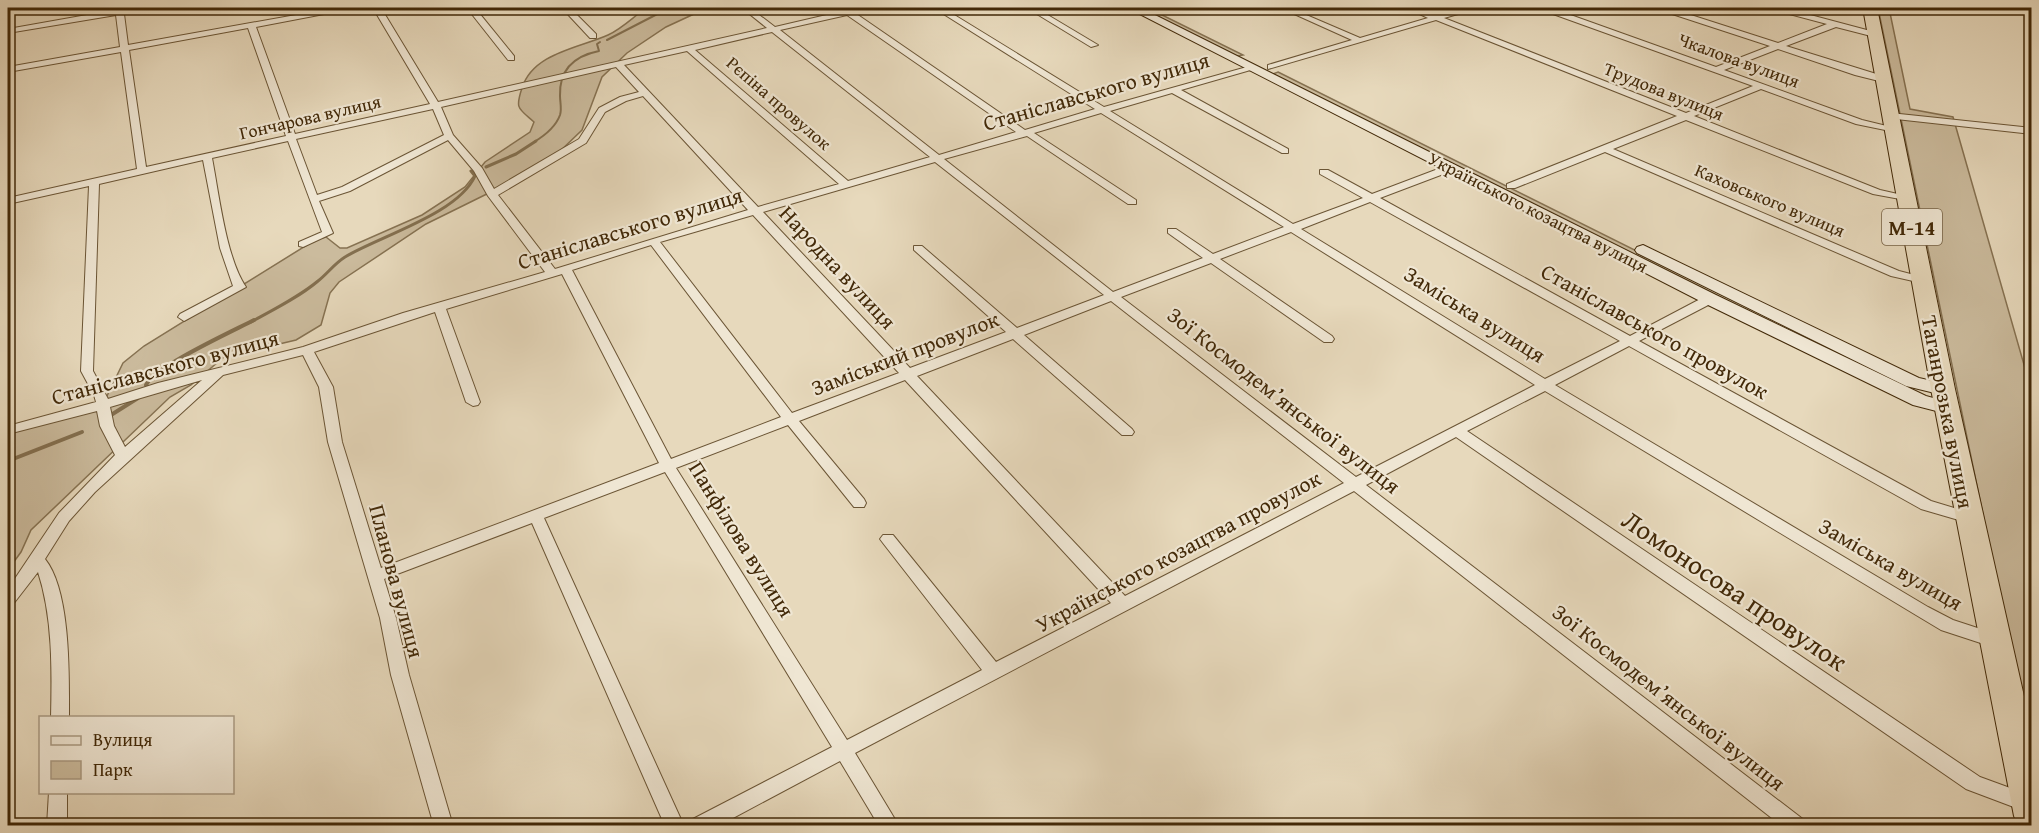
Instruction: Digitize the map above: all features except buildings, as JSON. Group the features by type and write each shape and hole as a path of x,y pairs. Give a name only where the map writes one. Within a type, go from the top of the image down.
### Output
{"highway":[{"name":"Таганрозька вулиця","path":"1870,8 1969,518 2025,759 2030,810"}],"street":[{"path":"8,31 119,10 144,8"},
{"path":"8,70 345,8"},
{"path":"376,8 436,106 449,136 478,170 492,194 552,273"},
{"path":"471,8 511,58"},
{"path":"566,8 593,36"},
{"name":"Зої Космодем’янської вулиця","path":"746,8 1113,297 1797,825"},
{"name":"Гончарова вулиця","path":"8,201 869,8"},
{"name":"Заміська вулиця","path":"938,8 1545,385 1922,611 1947,625 1997,642"},
{"path":"1031,8 1094,45"},
{"name":"Українського козацтва вулиця","path":"1132,8 1511,186 1945,399"},
{"name":"Українського козацтва вулиця","path":"1151,8 1450,168 1710,299 1920,401 1945,399"},
{"path":"1285,8 1360,40"},
{"name":"Трудова вулиця","path":"1411,8 1877,192 1907,199"},
{"name":"Станіславського вулиця","path":"8,430 307,350 439,307 845,184 1469,8"},
{"name":"Чкалова вулиця","path":"1545,8 1854,120 2031,130"},
{"path":"1664,8 1883,79"},
{"path":"1777,8 1875,35"},
{"path":"119,10 142,171"},
{"path":"848,12 1132,202"},
{"path":"251,25 313,199 328,233 303,244"},
{"path":"1716,70 1833,25"},
{"name":"Рєпіна провулок","path":"689,49 845,184"},
{"name":"Народна вулиця","path":"619,65 1123,605"},
{"path":"1511,186 1762,86"},
{"path":"1174,90 1285,151"},
{"path":"492,194 583,141 602,110 623,99 646,93"},
{"path":"313,199 346,189 449,136"},
{"name":"Каховського вулиця","path":"1606,149 1895,273 1922,280"},
{"path":"184,317 240,287 233,277 228,258 207,158"},
{"name":"Заміський провулок","path":"374,577 1450,168"},
{"name":"Станіславського провулок","path":"1324,172 1926,505 1969,518"},
{"path":"94,182 87,370 101,395 106,426 123,456"},
{"path":"1172,231 1329,339"},
{"path":"653,241 790,419 859,504"},
{"path":"918,248 1127,432"},
{"name":"Панфілова вулиця","path":"566,270 668,466 890,825"},
{"name":"Українського козацтва провулок","path":"698,825 1710,299"},
{"path":"439,307 473,402"},
{"name":"Планова вулиця","path":"307,350 326,387 335,442 388,618 400,675 444,825"},
{"path":"8,599 38,561 60,521 72,506 123,456 219,372"},
{"name":"Ломоносова провулок","path":"1457,431 1973,783 2030,810"},
{"path":"536,516 675,825"},
{"path":"888,539 994,672"},
{"path":"38,561 50,579 61,676 60,716"},
{"path":"57,825 58,794"}],"green space":[{"path":"646,8 707,8 666,27 627,53 602,77 582,130 555,156 503,186 426,224 339,282 330,293 321,325 296,340 224,357 191,385 170,397 31,530 21,552 8,570 8,430 87,411 105,400 123,363 144,346 315,240 326,237 340,248 347,248 422,215 465,187 485,162 530,132 534,122 521,111 519,100 528,76 536,67 558,53 613,32"},
{"path":"1135,8 1148,8 1243,55 1234,57"},
{"path":"1878,8 1889,8 1910,109 1953,117 2031,389 2031,746"},
{"path":"1278,72 1891,378 1883,383 1270,75"}],"waterway":[{"path":"607,40 669,8"},
{"path":"534,142 556,123 560,115 560,87 565,71 575,60 599,51 597,44 600,42"},
{"path":"486,167 516,154 536,141"},
{"path":"251,322 303,292 345,257 436,213 466,190 475,176 471,171"},
{"path":"146,385 152,377 178,359 254,320"},
{"path":"111,415 138,398"},
{"path":"8,461 82,432"}]}
